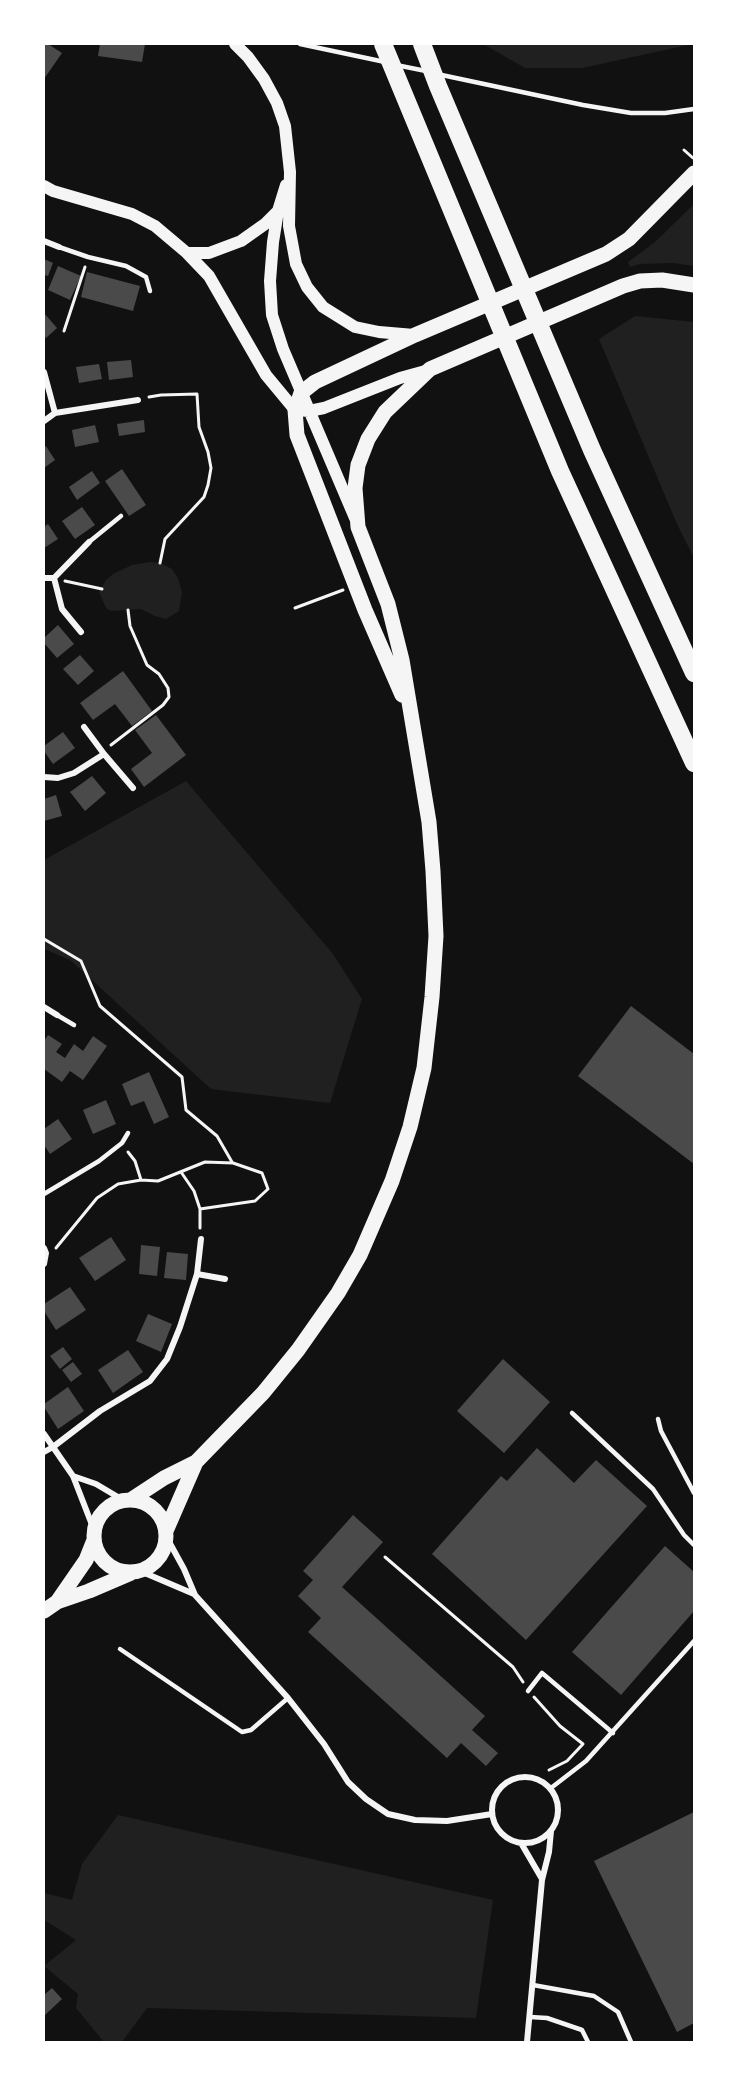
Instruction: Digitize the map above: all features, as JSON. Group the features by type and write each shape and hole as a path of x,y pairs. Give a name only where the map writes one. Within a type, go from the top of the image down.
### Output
{"highway":[{"path":"382,44 560,471 694,763"},
{"path":"422,44 592,450 694,674"}],"main road":[{"path":"235,44 255,66 277,104 285,126 290,172 289,226 296,264 307,287 323,307 355,327 415,335"},
{"path":"290,172 278,211 270,281 272,315 301,393 302,410 297,435 410,715"},
{"path":"301,393 315,382 415,335 606,254 629,239 694,172"},
{"path":"44,186 53,191 132,214 155,226 187,253 209,276 266,375 302,410 358,527 388,604 402,660 429,822 436,936 424,1068 410,1127 377,1218 360,1255 338,1293 281,1372 196,1462 104,1510 97,1519 86,1560 57,1602"},
{"path":"187,253 209,253 241,242 278,211"},
{"path":"302,410 324,408 400,378 430,369 623,286 640,281 662,280 694,285"},
{"path":"358,527 355,488 358,465 368,439 385,412 430,369"},
{"path":"44,1611 57,1602 150,1567 159,1559 164,1549 166,1534 196,1462"},
{"path":"128,1499 151,1506 159,1513 166,1534"},
{"path":"94,1535 100,1557 106,1563 122,1572 135,1572"}],"street":[{"path":"44,241 59,247"},
{"path":"44,372 55,413"},
{"path":"44,421 55,413 138,400"},
{"path":"44,578 54,578 89,542"},
{"path":"54,578 62,609 81,632"},
{"path":"84,728 133,788"},
{"path":"44,777 58,778 74,773 103,753"},
{"path":"44,1006 57,1015"},
{"path":"44,1452 100,1411 150,1381 167,1359 197,1274 201,1239"},
{"path":"44,1264 45,1250"},
{"path":"197,1274 225,1279"},
{"path":"44,1434 73,1476 94,1535"},
{"path":"73,1476 128,1499"},
{"path":"166,1534 195,1595 288,1698 324,1744 348,1782 366,1799 388,1814 415,1820 447,1821 492,1814"},
{"path":"135,1572 195,1595"},
{"path":"529,1776 545,1782 551,1788 557,1798 559,1810 557,1821 551,1831 536,1841 521,1843 513,1841 502,1833 497,1828 492,1814 492,1805 498,1789 512,1779 529,1776"},
{"path":"527,2043 542,1880 549,1852 551,1831"},
{"path":"521,1843 542,1880"}],"lane":[{"path":"300,44 631,113 665,113 694,109"},
{"path":"59,247 126,266 146,277 150,291"},
{"path":"89,542 121,516"},
{"path":"57,1015 74,1025"},
{"path":"44,1194 99,1161 122,1143 128,1132"},
{"path":"572,1413 653,1489 684,1535 694,1545"},
{"path":"658,1419 661,1431 694,1493"},
{"path":"551,1788 586,1761 694,1641"},
{"path":"120,1649 242,1732 251,1730 288,1698"},
{"path":"528,1691 543,1673 613,1733"},
{"path":"533,1985 594,1996 618,2012 631,2043"},
{"path":"530,2018 547,2018 582,2030 588,2043"}],"path":[{"path":"684,150 694,159"},
{"path":"64,331 88,257"},
{"path":"138,400 161,395 197,394 199,427 211,468 204,497 165,539 160,563"},
{"path":"54,578 102,589"},
{"path":"295,608 356,586"},
{"path":"103,753 163,705 169,697 168,688 159,674 147,665 130,626 128,610"},
{"path":"44,939 81,961 100,1006 182,1077 186,1110 217,1136 233,1163"},
{"path":"122,1143 135,1161 141,1180"},
{"path":"45,1250 56,1249 97,1198 118,1184 141,1180 158,1181 205,1162 233,1163 262,1173 268,1189 255,1201 200,1209"},
{"path":"181,1172 194,1191 200,1209 201,1239"},
{"path":"384,1557 513,1667 528,1691 560,1726 582,1744 567,1761 549,1770"}],"shaded area":[{"path":"483,44 693,44 582,68 525,68"},
{"path":"694,204 694,266 673,263 640,264 630,267 628,262 655,242"},
{"path":"635,316 694,322 694,558 677,524 599,339"},
{"path":"160,563 172,569 178,578 182,592 179,611 166,619 141,609 111,611 106,608 99,592 106,580 132,565"},
{"path":"186,781 333,954 362,999 330,1103 211,1089 70,960 44,949 44,860"},
{"path":"118,1815 493,1900 476,2018 147,2008 122,2042 104,2042 76,2008 78,1994 44,1966 76,1940 44,1920 44,1893 72,1900 82,1864"}],"building":[{"path":"44,44 62,53 44,79"},
{"path":"100,44 145,44 142,62 98,56"},
{"path":"44,259 53,263 48,276 44,275"},
{"path":"58,266 81,276 70,300 48,290"},
{"path":"87,272 140,286 133,311 81,297"},
{"path":"44,313 57,328 46,338 44,336"},
{"path":"131,360 133,377 109,380 107,362"},
{"path":"99,364 102,379 79,383 76,367"},
{"path":"144,420 145,432 119,436 117,424"},
{"path":"95,425 99,442 75,447 72,430"},
{"path":"46,446 55,460 44,468 44,448"},
{"path":"122,469 146,505 129,516 105,481"},
{"path":"92,471 100,483 77,500 69,487"},
{"path":"82,507 95,525 75,539 62,521"},
{"path":"48,524 58,539 44,548 44,527"},
{"path":"58,625 74,644 57,658 44,643 44,638"},
{"path":"80,655 94,671 78,685 63,669"},
{"path":"123,671 152,711 132,726 115,704 93,720 80,703"},
{"path":"156,715 186,755 144,787 131,769 152,753 135,730"},
{"path":"63,732 75,748 53,764 44,751 44,746"},
{"path":"92,776 106,793 85,811 70,792"},
{"path":"56,795 62,816 44,821 44,799"},
{"path":"631,1006 694,1054 694,1164 578,1076"},
{"path":"48,1035 62,1044 56,1052 65,1058 74,1044 83,1051 93,1036 107,1046 83,1080 70,1071 62,1082 44,1069 44,1041"},
{"path":"149,1072 169,1117 154,1124 144,1101 131,1106 122,1084"},
{"path":"106,1100 116,1124 93,1134 83,1110"},
{"path":"58,1119 72,1139 50,1154 44,1145 44,1129"},
{"path":"111,1237 126,1260 95,1281 79,1258"},
{"path":"141,1245 160,1247 157,1276 139,1274"},
{"path":"167,1252 188,1254 186,1280 164,1278"},
{"path":"70,1287 86,1310 56,1330 44,1311 44,1304"},
{"path":"148,1314 172,1324 161,1352 136,1341"},
{"path":"63,1347 72,1359 60,1369 50,1356"},
{"path":"128,1350 143,1372 113,1393 98,1370"},
{"path":"503,1359 550,1402 504,1453 457,1411"},
{"path":"73,1362 82,1374 71,1382 62,1370"},
{"path":"68,1387 84,1411 58,1429 44,1404"},
{"path":"537,1448 574,1483 596,1460 647,1506 526,1640 432,1554 501,1476 507,1481"},
{"path":"353,1515 383,1542 342,1587 485,1716 472,1730 498,1753 486,1766 461,1743 447,1758 308,1632 321,1618 298,1596 313,1580 303,1571"},
{"path":"665,1546 694,1572 694,1611 621,1695 572,1652"},
{"path":"694,1812 694,2023 677,2032 594,1861"},
{"path":"52,1988 62,1999 44,2016 44,1995"}]}
